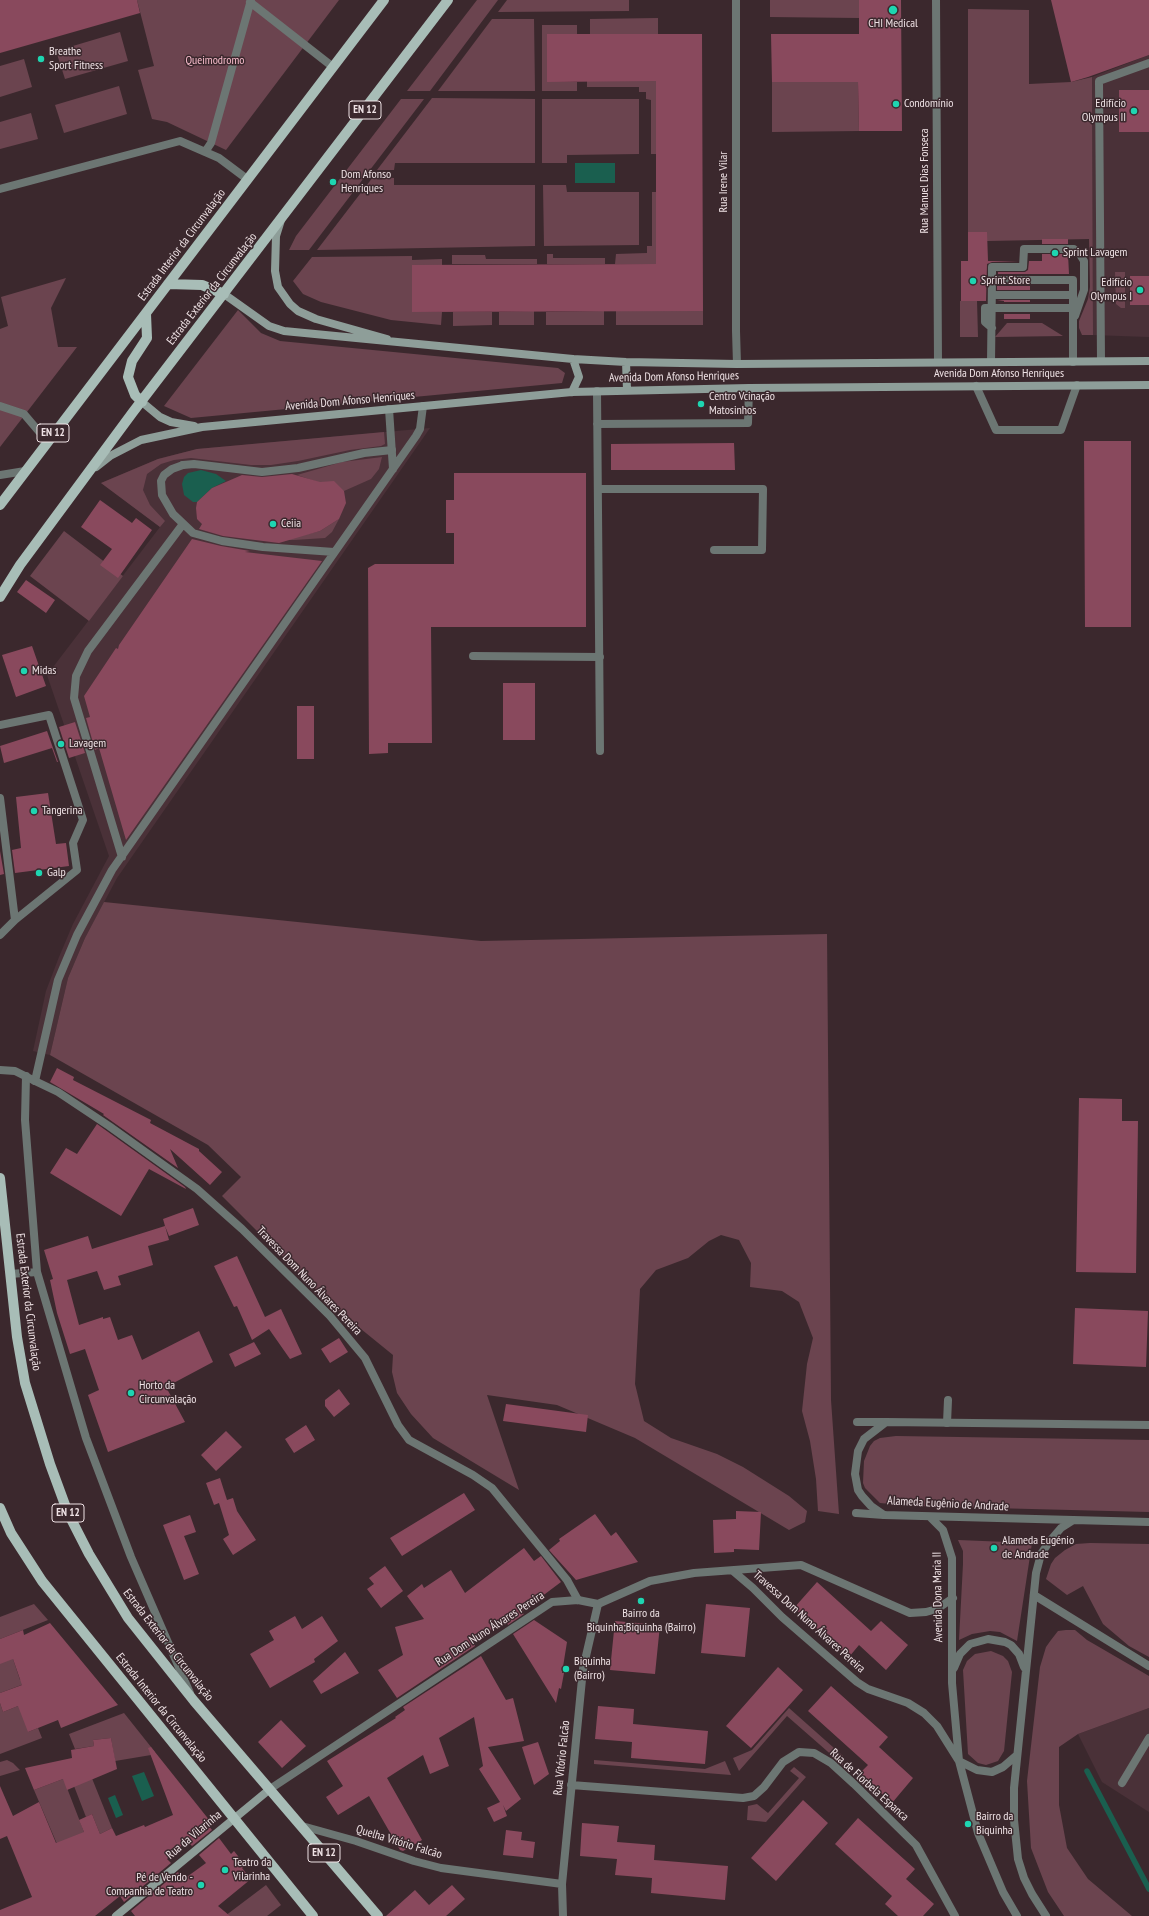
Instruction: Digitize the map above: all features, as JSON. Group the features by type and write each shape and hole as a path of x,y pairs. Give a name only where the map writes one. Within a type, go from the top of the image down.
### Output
{"main road":[{"name":"Estrada Interior da Circunvalação","path":"0,505 47,441 146,314 384,0"},
{"name":"Estrada Exterior da Circunvalação","path":"0,597 20,565 89,472 448,0"},
{"path":"281,219 276,236 275,271 278,286 290,304 298,311 316,319 409,345"},
{"path":"168,284 202,285 224,294"},
{"name":"Avenida Dom Afonso Henriques","path":"224,294 269,326 284,331 409,345 573,359 626,362 737,364 1149,361"},
{"path":"146,314 147,338 132,361 128,377 135,395 160,417 171,422 202,427"},
{"path":"572,392 578,377 573,359"},
{"path":"626,362 627,390"},
{"name":"Avenida Dom Afonso Henriques","path":"202,427 572,392 749,388 1149,386"},
{"path":"89,472 110,456 141,440 202,427"},
{"name":"Estrada Exterior da Circunvalação","path":"0,1178 17,1337 25,1383 36,1425 68,1512 89,1554 128,1618 194,1702 378,1916"},
{"name":"Estrada Interior da Circunvalação","path":"0,1508 11,1533 42,1581 232,1818 313,1916"},
{"name":"Rua da Vilarinha","path":"116,1916 232,1818 270,1789"}],"street":[{"name":"Rua Irene Vilar","path":"736,0 737,364"},
{"name":"Rua Manuel Dias Fonseca","path":"936,0 938,362"},
{"path":"205,152 211,143 251,1 333,67"},
{"path":"1101,361 1099,82 1149,64"},
{"path":"0,189 180,141 219,158 247,179"},
{"path":"991,362 992,267 1024,267 1024,249 1074,250 1084,261 1081,301 1073,320"},
{"path":"992,280 1073,280 1072,362"},
{"path":"992,295 1073,295"},
{"path":"992,309 1073,308"},
{"path":"976,386 996,430 1061,430 1077,386"},
{"path":"597,424 748,423 749,388"},
{"path":"597,391 600,751"},
{"path":"0,406 24,414 47,441"},
{"path":"35,1081 58,980 88,913 112,870 420,429 423,406"},
{"path":"389,409 393,469"},
{"path":"334,552 263,547 222,541 193,533 173,514 162,495 161,481 164,475 172,469 183,465 194,464 262,472 298,468 364,453 392,450"},
{"path":"0,475 25,471"},
{"path":"598,489 763,489 762,550 714,550"},
{"path":"122,857 74,698 76,676 88,651 183,524"},
{"path":"474,656 600,657"},
{"path":"0,725 49,715 83,820 73,843 77,870 15,920 0,935"},
{"path":"0,798 15,920"},
{"name":"Travessa Dom Nuno Álvares Pereira","path":"0,1070 15,1071 64,1097 127,1139 197,1189 242,1229 330,1316 365,1358 398,1425 409,1440 474,1475 492,1488 567,1580 578,1600"},
{"path":"26,1076 25,1120 37,1272 86,1438 132,1557 194,1702"},
{"path":"10,1274 37,1272"},
{"path":"947,1423 948,1400"},
{"path":"857,1422 1149,1425"},
{"name":"Alameda Eugênio de Andrade","path":"886,1422 864,1439 858,1451 855,1474 858,1490 862,1496 871,1506 884,1514 930,1517 1149,1522"},
{"path":"856,1512 884,1514"},
{"name":"Avenida Dona Maria II","path":"930,1517 942,1530 950,1548 952,1558 952,1683 959,1761 978,1833 1003,1892 1017,1916"},
{"name":"Avenida Dona Maria II","path":"1046,1916 1024,1878 1018,1859 1014,1820 1017,1755 1036,1573 1041,1554 1061,1528 1070,1521 1080,1521"},
{"path":"598,1604 650,1581 694,1573 801,1565 910,1614 937,1609 953,1598"},
{"name":"Travessa Dom Nuno Álvares Pereira","path":"733,1571 753,1588 782,1617 857,1682 868,1688 908,1703 924,1713 937,1726 959,1761"},
{"path":"1034,1595 1149,1666"},
{"name":"Rua Dom Nuno Álvares Pereira","path":"270,1789 552,1602 578,1600 598,1604"},
{"name":"Rua Vitório Falcão","path":"563,1916 562,1884 583,1669 598,1604"},
{"name":"Avenida Dona Maria II","path":"952,1683 956,1662 960,1654 970,1644 983,1639 1005,1642 1011,1645 1020,1654 1025,1669"},
{"path":"1122,1783 1149,1738"},
{"name":"Rua de Florbela Espanca","path":"571,1785 743,1798 754,1796 764,1787 784,1762 799,1752 814,1753 831,1764 854,1784 916,1845 955,1916"},
{"path":"959,1761 977,1770 992,1772 1003,1767 1017,1755"},
{"name":"Quelha Vitório Falcão","path":"302,1826 356,1841 414,1861 442,1868 562,1884"}],"shaded area":[{"path":"1149,55 1149,337 1093,335 1092,77"},
{"path":"575,163 615,163 615,183 575,183"},
{"path":"430,428 117,878 85,938 68,978 50,1055 33,1051 46,991 59,957 73,924 109,856 47,675 160,527 101,483 158,459 197,449"},
{"path":"201,470 216,474 226,481 212,488 197,502 193,502 184,495 182,484 184,477 188,473"},
{"path":"1149,1708 1149,1812 1102,1782 1078,1734"},
{"path":"144,1772 154,1796 142,1801 132,1776"},
{"path":"115,1795 123,1815 116,1818 108,1798"}],"green space":[{"name":"Queimodromo","path":"137,0 339,0 226,150 167,122 152,119 138,70 154,66"},
{"path":"477,0 498,0 430,91 407,91"},
{"path":"507,0 629,0 629,11 498,12"},
{"path":"770,0 859,0 859,18 770,17"},
{"path":"968,9 1029,10 1029,84 1071,82 1092,77 1093,335 1082,335 1079,328 1079,321 1088,299 1090,287 1089,239 987,241 987,232 968,232"},
{"path":"658,18 658,34 590,34 590,19"},
{"path":"492,19 534,19 535,91 438,91"},
{"path":"542,25 577,25 577,34 547,35 547,81 577,82 577,91 542,91"},
{"path":"120,32 128,61 65,79 56,51"},
{"path":"24,59 32,87 0,97 0,66"},
{"path":"587,81 656,81 656,154 651,154 651,100 646,99 646,92 639,92 639,87 587,87"},
{"path":"772,82 858,82 859,131 772,132"},
{"path":"119,86 127,114 64,133 55,105"},
{"path":"432,98 535,99 535,163 395,163 394,170 377,170"},
{"path":"401,99 424,99 309,250 289,250 296,236"},
{"path":"542,99 639,99 639,154 567,155 567,163 542,163"},
{"path":"31,113 38,139 0,149 0,122"},
{"path":"373,177 394,178 394,185 535,185 535,246 317,250"},
{"path":"543,185 566,185 567,192 639,192 639,245 544,246"},
{"path":"652,192 656,192 656,264 615,264 616,254 647,253 647,246 652,246"},
{"path":"547,254 553,254 553,258 605,258 605,264 547,264"},
{"path":"452,255 485,255 486,259 537,259 537,264 452,264"},
{"path":"412,256 412,260 442,259 442,265 412,265 412,312 442,312 441,325 391,320 321,302 303,294 293,281 312,257"},
{"path":"1115,272 1125,272 1125,308 1121,308 1116,304"},
{"path":"66,278 51,308 58,347 77,347 0,447 0,329 8,326 1,297"},
{"path":"960,301 977,301 978,337 960,337"},
{"path":"238,310 261,333 280,341 558,368 565,373 562,383 191,418 164,406"},
{"path":"534,311 534,325 499,325 499,312"},
{"path":"604,311 604,325 546,325 546,312"},
{"path":"616,311 703,311 703,325 616,325"},
{"path":"453,312 492,312 492,325 453,326"},
{"path":"1007,323 1042,323 1063,336 995,337"},
{"path":"384,432 385,444 381,446 350,450 271,465 251,465 191,458 174,460 161,464 147,474 143,490 150,505 165,521 160,527 101,483 158,459 197,449"},
{"path":"382,457 379,469 371,479 344,491 297,475 342,462"},
{"path":"339,519 332,532 325,538 268,540 304,535 320,531"},
{"path":"64,531 123,576 89,621 30,576"},
{"path":"104,902 481,941 827,934 831,1400 839,1514 818,1511 816,1479 810,1441 802,1411 807,1364 813,1338 799,1302 782,1291 750,1287 751,1263 739,1240 721,1235 709,1241 688,1258 656,1270 640,1289 635,1384 644,1421 671,1438 717,1454 743,1467 789,1496 807,1511 805,1522 789,1530 635,1438 557,1405 487,1395 519,1490 433,1438 411,1414 397,1393 392,1372 393,1355 329,1303 222,1196 241,1177 208,1145 50,1055 68,978 85,938"},
{"path":"896,1436 1149,1440 1149,1512 914,1506 880,1503 865,1488 863,1483 864,1461 870,1446 874,1441 880,1438"},
{"path":"958,1540 1032,1543 1017,1641 1000,1632 990,1631 972,1634 959,1640 963,1551"},
{"path":"1076,1544 1149,1544 1149,1657 1129,1646 1103,1624 1083,1586 1067,1595 1046,1579 1051,1564 1055,1558"},
{"path":"34,1604 48,1620 0,1639 0,1617"},
{"path":"1075,1630 1087,1640 1149,1676 1149,1708 1078,1734 1059,1747 1059,1805 1067,1848 1088,1879 1132,1916 1064,1916 1048,1892 1031,1848 1027,1781 1040,1667 1046,1647 1058,1631"},
{"path":"991,1651 1003,1656 1008,1661 1012,1672 1004,1751 998,1761 986,1765 978,1763 968,1754 963,1670 967,1661 975,1654"},
{"path":"0,1656 13,1659 20,1680 23,1680 24,1684 0,1693"},
{"path":"48,1694 28,1732 38,1728 42,1738 0,1754 0,1703 3,1712"},
{"path":"789,1708 843,1756 843,1765 787,1716 739,1771 733,1758 752,1750"},
{"path":"124,1713 155,1752 151,1755 115,1761 111,1738 93,1740 94,1746 75,1749 69,1734"},
{"path":"7,1760 13,1763 20,1770 0,1776 0,1762"},
{"path":"594,1760 705,1769 725,1761 731,1775 594,1764"},
{"path":"87,1766 112,1828 100,1834 92,1814 86,1817 74,1786 67,1788 84,1832 72,1879 34,1790 63,1779 60,1770"},
{"path":"794,1767 806,1777 766,1822 747,1820 748,1806 757,1804 768,1813 799,1778 790,1771"},
{"path":"266,1885 281,1905 267,1916 225,1916"}],"building":[{"path":"0,0 137,0 140,13 0,53"},
{"path":"859,0 901,0 902,131 859,131 858,82 772,82 771,34 859,34"},
{"path":"1051,0 1149,0 1149,55 1071,82"},
{"path":"547,34 702,34 703,311 412,312 412,265 656,264 656,81 547,82"},
{"name":"Edifício Olympus II","path":"1119,90 1149,90 1149,132 1119,132"},
{"path":"968,232 987,232 988,261 1018,261 992,262 987,264 986,301 961,301 961,261 968,261"},
{"path":"1042,239 1068,239 1068,244 1042,244"},
{"path":"1042,254 1068,254 1069,274 998,274 998,272 1025,272 1028,270 1029,261 1042,261"},
{"name":"Edifício Olympus I","path":"1130,276 1149,276 1149,305 1130,305"},
{"path":"997,286 1030,286 1030,290 997,290"},
{"path":"997,300 1030,300 1030,302 1004,302"},
{"path":"1004,314 1030,314 1030,319 1004,319"},
{"path":"1084,441 1131,441 1131,627 1085,627"},
{"path":"734,443 735,470 611,470 611,444"},
{"path":"454,473 586,473 586,627 431,627 432,743 388,743 388,753 369,754 368,568 375,564 454,564 454,533 446,533 446,500 454,500"},
{"path":"292,474 320,482 334,481 344,491 346,503 339,519 320,531 279,543 223,536 199,529 202,524 197,519 197,502 212,488 242,475 262,477"},
{"path":"100,500 132,523 136,518 152,530 118,578 100,565 112,549 81,527"},
{"path":"192,539 250,551 245,552 322,561 126,840 99,748 95,750 86,718 90,717 84,696 116,648 118,649 119,645"},
{"path":"26,580 55,600 46,613 17,592"},
{"name":"Midas","path":"32,646 46,686 16,697 2,655"},
{"path":"503,683 535,683 535,740 503,740"},
{"path":"297,706 314,706 314,759 297,759"},
{"path":"75,722 85,753 69,758 59,727"},
{"path":"47,731 58,762 52,748 4,763 0,746"},
{"path":"48,793 56,844 66,843 69,866 15,873 12,850 21,848 16,797"},
{"path":"0,851 4,874 0,875"},
{"path":"57,1068 74,1077 73,1080 151,1120 150,1123 199,1149 199,1151 222,1172 210,1185 170,1149 178,1168 103,1115 104,1114 50,1082"},
{"path":"1079,1098 1122,1099 1122,1121 1138,1121 1136,1273 1076,1272"},
{"path":"97,1124 186,1189 149,1169 121,1216 50,1173 66,1148 77,1154"},
{"path":"193,1208 199,1225 169,1236 163,1219"},
{"path":"165,1226 169,1240 148,1246 153,1265 118,1276 121,1285 104,1290 97,1271 67,1280 79,1325 103,1317 103,1319 110,1317 118,1340 132,1335 142,1360 199,1331 213,1362 166,1387 185,1422 108,1452 88,1395 99,1390 85,1349 70,1354 57,1313 50,1280 53,1279 44,1250 88,1236 92,1249"},
{"path":"237,1256 265,1317 281,1309 302,1354 290,1359 269,1329 252,1340 237,1306 234,1307 214,1266"},
{"path":"1075,1308 1148,1311 1146,1367 1073,1364"},
{"path":"339,1338 348,1352 330,1363 321,1349"},
{"path":"254,1342 261,1354 235,1367 229,1354"},
{"path":"339,1389 350,1404 334,1417 325,1406 325,1400"},
{"path":"506,1404 588,1415 586,1432 503,1421"},
{"path":"306,1425 315,1440 294,1453 285,1439"},
{"path":"226,1431 242,1447 216,1471 201,1455"},
{"path":"220,1478 227,1500 233,1498 237,1511 256,1540 233,1555 223,1539 229,1535 219,1503 214,1505 206,1483"},
{"path":"464,1493 475,1510 402,1556 390,1538"},
{"path":"736,1511 761,1512 759,1550 734,1549 734,1552 714,1553 713,1520 736,1519"},
{"path":"595,1514 611,1536 616,1532 638,1562 576,1580 549,1550 560,1541 559,1539"},
{"path":"190,1515 196,1532 184,1536 199,1574 184,1580 163,1525"},
{"path":"524,1548 534,1561 541,1556 561,1582 521,1612 524,1614 508,1625 507,1623 505,1625 502,1622 474,1643 475,1646 397,1698 378,1670 403,1655 395,1627 424,1619 407,1596 422,1584 424,1588 451,1570 465,1593"},
{"path":"385,1566 403,1591 381,1608 367,1589 374,1584 369,1578"},
{"path":"817,1582 871,1631 881,1621 908,1645 886,1670 859,1645 849,1657 794,1608"},
{"path":"706,1604 750,1608 745,1657 701,1653"},
{"path":"295,1616 302,1629 322,1616 338,1641 314,1659 315,1662 270,1688 250,1654 274,1640 269,1631"},
{"path":"534,1620 567,1642 562,1673 564,1673 561,1689 559,1688 556,1703 513,1634"},
{"path":"615,1621 660,1625 655,1674 610,1670"},
{"path":"50,1623 118,1705 61,1728 58,1720 28,1732 18,1706 3,1712 0,1703 0,1693 22,1685 13,1659 0,1664 0,1639 23,1630 24,1635"},
{"path":"345,1652 359,1673 321,1694 313,1681"},
{"path":"481,1656 506,1700 513,1698 524,1741 488,1747 521,1799 506,1811 503,1805 507,1816 494,1822 487,1808 500,1802 479,1769 483,1766 474,1717 439,1738 449,1766 430,1774 423,1755 387,1778 422,1840 403,1851 400,1850 369,1796 338,1815 326,1797 343,1786 327,1761 396,1718 395,1717 405,1710 403,1707"},
{"path":"778,1667 803,1690 751,1748 726,1726"},
{"path":"831,1686 888,1737 879,1747 913,1778 892,1803 859,1774 868,1765 808,1711"},
{"path":"598,1706 634,1709 633,1724 708,1731 705,1764 631,1758 632,1742 595,1739"},
{"path":"281,1720 306,1746 282,1768 258,1742"},
{"path":"111,1738 117,1769 67,1790 63,1779 34,1790 25,1768 72,1758 71,1750 94,1746 93,1740"},
{"path":"538,1742 549,1774 534,1785 522,1747"},
{"path":"151,1747 210,1821 207,1824 212,1830 192,1846 187,1841 167,1859 171,1863 124,1902 120,1896 95,1916 0,1916 0,1910 32,1897 7,1836 0,1839 0,1786 13,1816 39,1802 56,1843 84,1832 79,1820 92,1814 100,1834 112,1828 116,1836 144,1825 145,1827 173,1815 148,1748"},
{"path":"803,1800 828,1823 776,1881 751,1858"},
{"path":"858,1818 915,1869 906,1879 934,1904 923,1916 898,1916 885,1904 892,1896 835,1844"},
{"path":"582,1823 619,1826 617,1842 655,1845 654,1860 728,1866 725,1900 651,1893 652,1878 615,1875 617,1859 580,1856"},
{"path":"506,1830 522,1832 521,1840 535,1842 533,1858 503,1855"},
{"path":"219,1838 231,1854 234,1851 245,1865 242,1868 251,1879 218,1906 230,1916 135,1916 131,1911 178,1872 184,1879 206,1863 199,1855"},
{"path":"452,1885 465,1899 446,1916 386,1916 415,1890 429,1905"}],"waterway":[{"path":"1087,1771 1149,1889"}],"place":[{"name":"CHI Medical","path":"893,10"},
{"name":"Breathe Sport Fitness","path":"41,59"},
{"name":"Condomínio","path":"896,104"},
{"name":"Edifício Olympus II","path":"1134,111"},
{"name":"Dom Afonso Henriques","path":"333,182"},
{"name":"Sprint Lavagem","path":"1055,253"},
{"name":"Sprint Store","path":"973,281"},
{"name":"Edifício Olympus I","path":"1140,290"},
{"name":"Centro Vcinação Matosinhos","path":"701,404"},
{"name":"Ceiia","path":"273,524"},
{"name":"Midas","path":"24,671"},
{"name":"Lavagem","path":"61,744"},
{"name":"Tangerina","path":"34,811"},
{"name":"Galp","path":"39,873"},
{"name":"Horto da Circunvalação","path":"131,1393"},
{"name":"Alameda Eugénio de Andrade","path":"994,1548"},
{"name":"Bairro da Biquinha;Biquinha (Bairro)","path":"641,1601"},
{"name":"Biquinha (Bairro)","path":"566,1669"},
{"name":"Bairro da Biquinha","path":"968,1824"},
{"name":"Teatro da Vilarinha","path":"225,1870"},
{"name":"Pé de Vendo - Companhia de Teatro","path":"201,1885"}]}
